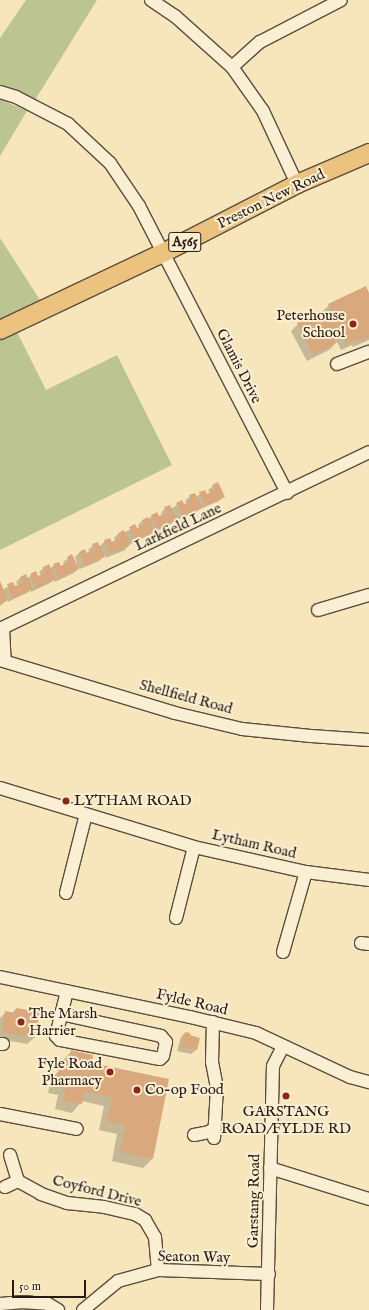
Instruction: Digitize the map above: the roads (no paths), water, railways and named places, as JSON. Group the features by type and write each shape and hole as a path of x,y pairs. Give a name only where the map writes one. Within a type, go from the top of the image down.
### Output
{"highway":[{"name":"Preston New Road","path":"0,330 163,253 297,184 369,153"}],"street":[{"path":"151,0 175,16 232,67 263,111 297,184"},
{"path":"232,67 260,42 341,0"},
{"name":"Glamis Drive","path":"0,92 16,97 68,124 110,163 138,206 287,493"},
{"path":"337,364 369,352"},
{"name":"Larkfield Lane","path":"2,628 287,493 369,452"},
{"path":"318,610 369,595"},
{"path":"2,628 3,661"},
{"name":"Shellfield Road","path":"3,661 175,713 242,728 311,736 369,740"},
{"name":"Lytham Road","path":"0,788 194,846 306,872 369,880"},
{"path":"66,893 86,814"},
{"name":"Lytham Road","path":"176,918 194,846"},
{"name":"Lytham Road","path":"283,952 306,872"},
{"name":"Fylde Road","path":"0,977 213,1022 256,1033 350,1077 369,1082"},
{"path":"62,1011 65,1016 160,1036 166,1042 163,1056 160,1059 60,1040 56,1036 66,991"},
{"path":"194,1135 209,1132 215,1133 217,1088 212,1062 213,1022"},
{"name":"Garstang Road","path":"267,1310 273,1066 283,1046"},
{"path":"0,1114 77,1129"},
{"path":"5,1187 18,1181 10,1155"},
{"path":"270,1168 369,1199"},
{"name":"Coyford Drive","path":"18,1181 41,1194 68,1203 104,1207 135,1214 145,1220 156,1237 158,1270"},
{"name":"Seaton Way","path":"83,1310 118,1281 158,1270 269,1274"},
{"path":"0,1304 22,1302 48,1304 58,1310"}],"place":[{"name":"Peterhouse School","path":"353,324"},
{"name":"LYTHAM ROAD","path":"66,801"},
{"name":"The Marsh Harrier","path":"21,1022"},
{"name":"Fyle Road Pharmacy","path":"110,1072"},
{"name":"Co-op Food","path":"137,1090"},
{"name":"GARSTANG ROAD/FYLDE RD","path":"286,1096"}]}
